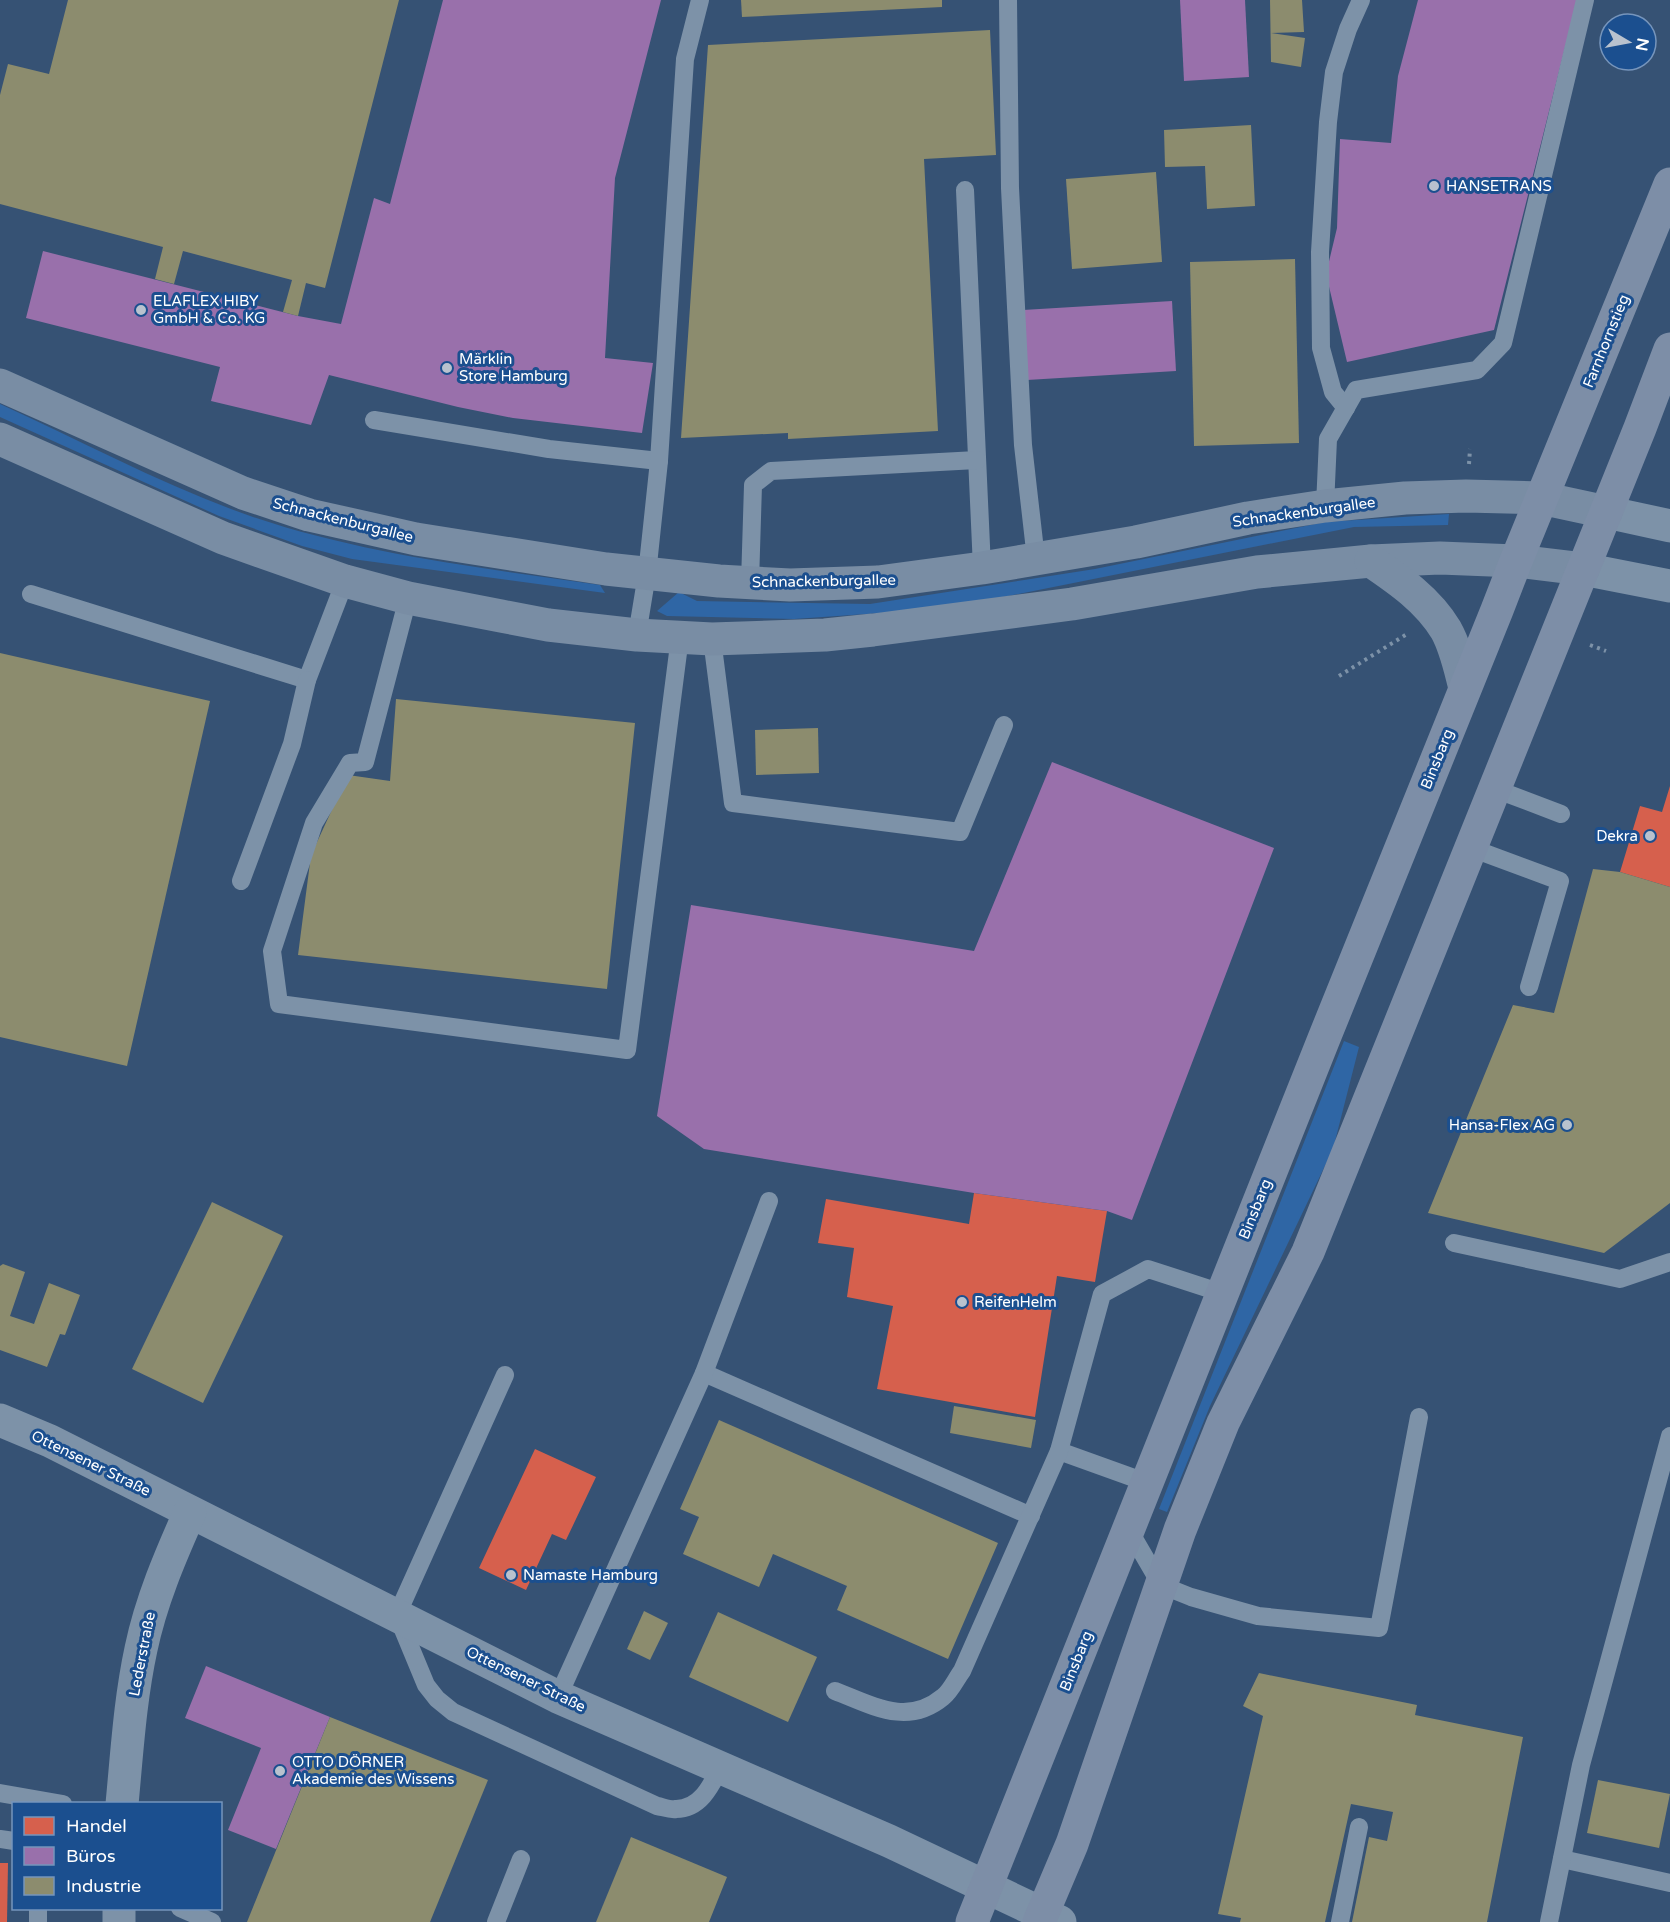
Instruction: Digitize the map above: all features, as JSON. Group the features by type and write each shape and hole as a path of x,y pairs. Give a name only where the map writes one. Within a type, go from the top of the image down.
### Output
{"main road":[{"name":"Farnhornstieg","path":"1541,498 1670,184"},
{"path":"1047,1919 1180,1530 1223,1423 1308,1252 1670,349"},
{"name":"Schnackenburgallee","path":"0,385 243,493 309,515 416,539 647,574 750,583 790,585 878,582 1036,560 1248,518 1325,506 1405,498 1466,496 1541,498 1606,512"},
{"path":"0,439 223,538 345,581 408,598 548,625 637,635 712,639 825,635 921,625 1072,604 1257,572 1371,561 1440,558 1516,561 1583,569"},
{"name":"Binsbarg","path":"972,1922 1541,498"},
{"path":"1371,561 1402,582 1435,614 1447,632 1457,656 1465,688"}],"street":[{"name":"Schnackenburgallee","path":"1606,512 1670,526"},
{"path":"1583,569 1670,586"},
{"name":"Ottensener Straße","path":"0,1420 50,1441 558,1696 898,1845 1047,1919"},
{"name":"Lederstraße","path":"122,1802 131,1708 140,1650 164,1570 189,1512"}],"lane":[{"path":"637,635 647,574 659,461 685,59 700,0"},
{"path":"1008,0 1010,188 1023,446 1036,560"},
{"path":"1346,408 1333,392 1322,348 1320,252 1328,122 1334,72 1348,29 1362,0"},
{"path":"1325,506 1328,439 1356,390 1477,370 1503,343 1585,0"},
{"path":"965,190 982,568"},
{"path":"374,420 549,448 659,461"},
{"path":"750,583 753,485 771,471 977,460"},
{"path":"241,881 292,744 307,680 345,581"},
{"path":"31,594 307,680"},
{"path":"408,598 365,762 350,763 314,823 272,951 279,1004 627,1050 680,637"},
{"path":"712,639 733,803 960,832 1004,725"},
{"path":"1495,789 1561,814"},
{"path":"1471,848 1560,881 1529,987"},
{"path":"558,1696 704,1373 769,1201"},
{"path":"1454,1243 1620,1279 1670,1262"},
{"path":"835,1690 890,1712 917,1712 944,1696 962,1671 1059,1451 1102,1294 1148,1269 1222,1293"},
{"path":"704,1373 1031,1516"},
{"path":"505,1375 397,1615 426,1684 437,1699 453,1712 657,1806 676,1809 694,1804 710,1789 720,1768"},
{"path":"1129,1530 1161,1585 1191,1597 1258,1616 1379,1628 1419,1417"},
{"path":"1549,1922 1581,1765 1670,1436"},
{"path":"1059,1451 1148,1484"},
{"path":"0,1793 57,1802"},
{"path":"1340,1922 1359,1827"},
{"path":"496,1922 522,1859"},
{"path":"1562,1859 1670,1883"},
{"path":"185,1910 213,1922"}],"path":[{"path":"1339,676 1409,633"},
{"path":"1589,645 1606,651"}],"shaded area":[{"path":"0,404 157,478 253,517 381,551 600,585 605,593 352,559 302,546 219,516 0,417"},
{"path":"1449,514 1448,525 1354,527 988,600 910,611 794,619 667,616 657,611 679,592 697,601 870,604 1095,569 1325,522"},
{"path":"1344,1041 1359,1047 1333,1149 1210,1406 1167,1512 1159,1509"}],"building: Handel":[{"name":"Dekra","path":"1670,786 1670,887 1620,872 1640,806 1662,812"},
{"name":"ReifenHelm","path":"974,1193 1107,1211 1095,1282 1057,1276 1035,1417 877,1389 893,1306 847,1297 854,1248 818,1243 826,1199 969,1224"},
{"path":"535,1449 596,1477 566,1540 552,1534 526,1590 479,1568"},
{"path":"0,1863 8,1863 7,1922 0,1922"}],"building: Büros":[{"path":"443,0 661,0 615,178 605,358 653,363 642,433 513,418 458,407 329,375 311,425 211,401 220,367 26,318 43,251 298,316 341,324 374,198 390,204"},
{"path":"1180,0 1245,0 1249,77 1184,81"},
{"name":"HANSETRANS","path":"1418,0 1577,0 1494,330 1347,362 1326,274 1337,228 1340,139 1391,143 1398,76"},
{"path":"1172,301 1176,371 1027,380 1023,310"},
{"path":"1052,762 1274,848 1132,1220 1107,1211 974,1193 704,1149 657,1116 691,905 974,951"},
{"name":"OTTO DÖRNER Akademie des Wissens","path":"206,1666 330,1717 276,1849 228,1830 261,1748 185,1718"}],"building: Industrie":[{"path":"68,0 399,0 325,288 306,283 298,316 283,312 292,280 183,251 174,284 155,279 163,247 0,204 0,95 8,64 49,74"},
{"path":"741,0 942,0 942,7 742,17"},
{"path":"1270,0 1302,0 1304,32 1271,33 1305,38 1301,67 1271,62"},
{"path":"990,30 996,155 924,159 938,431 788,439 788,433 681,438 708,45"},
{"path":"1251,125 1255,206 1207,209 1205,166 1165,167 1164,130"},
{"path":"1156,172 1162,262 1072,269 1066,179"},
{"path":"1295,259 1299,443 1194,446 1190,262"},
{"path":"0,653 210,701 127,1066 0,1037"},
{"path":"396,699 635,723 607,989 298,955 311,855 348,775 390,781"},
{"path":"818,728 819,773 756,775 755,730"},
{"name":"Hansa-Flex AG","path":"1593,869 1620,872 1670,887 1670,1203 1604,1253 1428,1213 1513,1005 1554,1013"},
{"path":"212,1202 283,1236 203,1403 132,1369"},
{"path":"3,1264 25,1272 10,1316 34,1324 49,1283 80,1295 65,1335 60,1334 47,1367 0,1350 0,1266"},
{"path":"954,1406 1036,1420 1031,1448 950,1433"},
{"path":"719,1420 998,1543 948,1659 837,1610 847,1586 773,1554 759,1587 683,1554 699,1517 680,1509"},
{"path":"644,1611 668,1623 650,1660 627,1649"},
{"path":"718,1612 817,1657 788,1722 689,1677"},
{"path":"1259,1673 1417,1705 1415,1715 1523,1737 1487,1922 1352,1922 1369,1837 1387,1841 1393,1812 1351,1804 1325,1922 1240,1922 1241,1918 1218,1914 1263,1716 1243,1706"},
{"path":"330,1717 488,1780 430,1922 247,1922"},
{"path":"1598,1780 1670,1794 1659,1848 1587,1833"},
{"path":"631,1837 727,1877 709,1922 596,1922"}],"place":[{"name":"HANSETRANS","path":"1434,186"},
{"name":"ELAFLEX HIBY GmbH & Co. KG","path":"141,310"},
{"name":"Märklin Store Hamburg","path":"447,368"},
{"name":"Dekra","path":"1650,836"},
{"name":"Hansa-Flex AG","path":"1567,1125"},
{"name":"ReifenHelm","path":"962,1302"},
{"name":"Namaste Hamburg","path":"511,1575"},
{"name":"OTTO DÖRNER Akademie des Wissens","path":"280,1771"}]}
